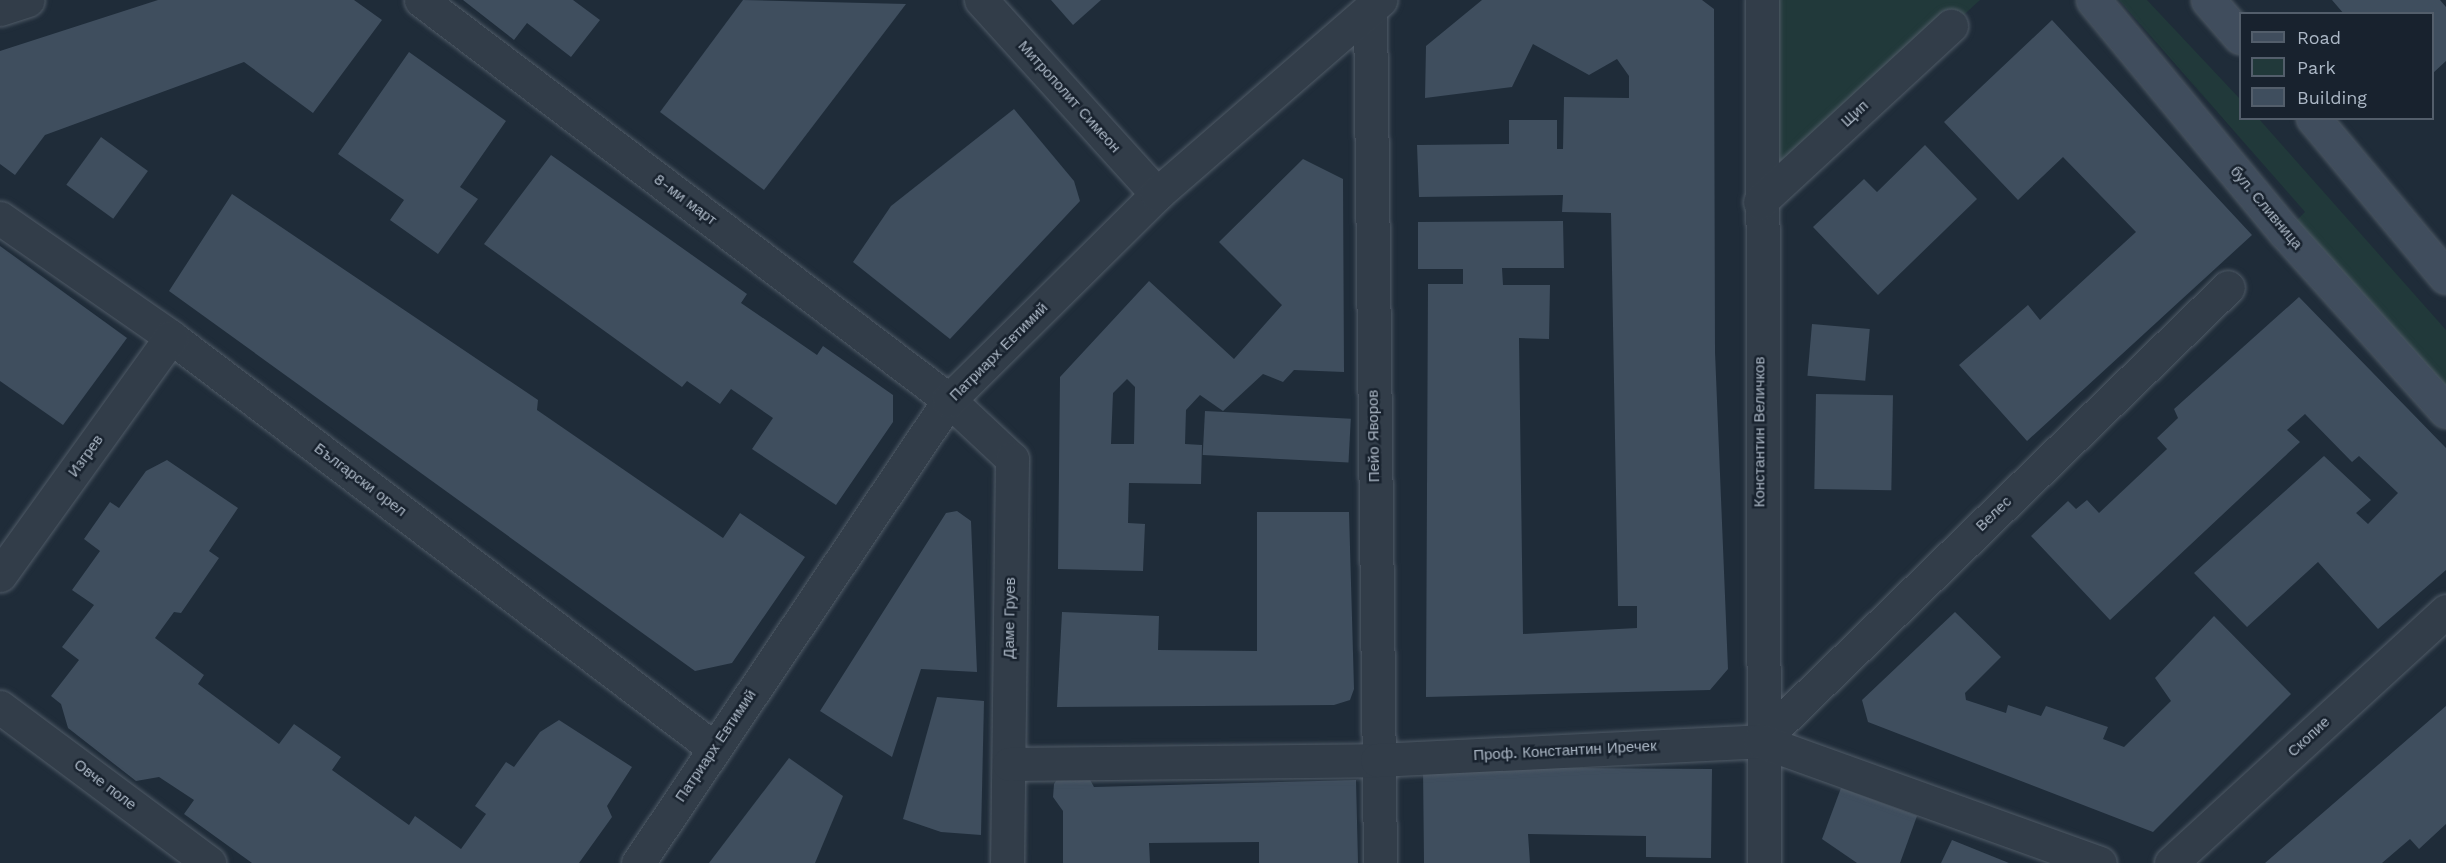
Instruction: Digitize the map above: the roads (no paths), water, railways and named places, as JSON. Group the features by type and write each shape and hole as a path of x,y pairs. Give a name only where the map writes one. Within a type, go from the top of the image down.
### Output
{"main road":[{"name":"бул. Сливница","path":"2093,0 2284,232 2446,411"},
{"path":"2208,0 2239,35"},
{"path":"2315,120 2446,277"}],"street":[{"path":"0,9 28,0"},
{"name":"8-ми март","path":"421,0 949,400"},
{"name":"Митрополит Симеон","path":"981,0 1157,194"},
{"name":"Константин Величков","path":"1762,0 1761,741 1764,863"},
{"name":"Патриарх Евтимий","path":"638,863 949,400 1157,194 1375,4"},
{"name":"Пейо Яворов","path":"1375,4 1377,759 1380,863"},
{"name":"Щип","path":"1760,202 1951,26"},
{"name":"Български орел","path":"0,218 171,337 715,749"},
{"name":"Велес","path":"1761,741 2228,287"},
{"name":"Изгрев","path":"0,575 171,337"},
{"name":"Даме Груев","path":"949,400 1012,459 1007,863"},
{"name":"Скопие","path":"2171,863 2446,611"},
{"name":"Овче поле","path":"0,707 209,863"},
{"name":"Проф. Константин Иречек","path":"1009,764 1377,759 1761,741 2100,863"}]}
